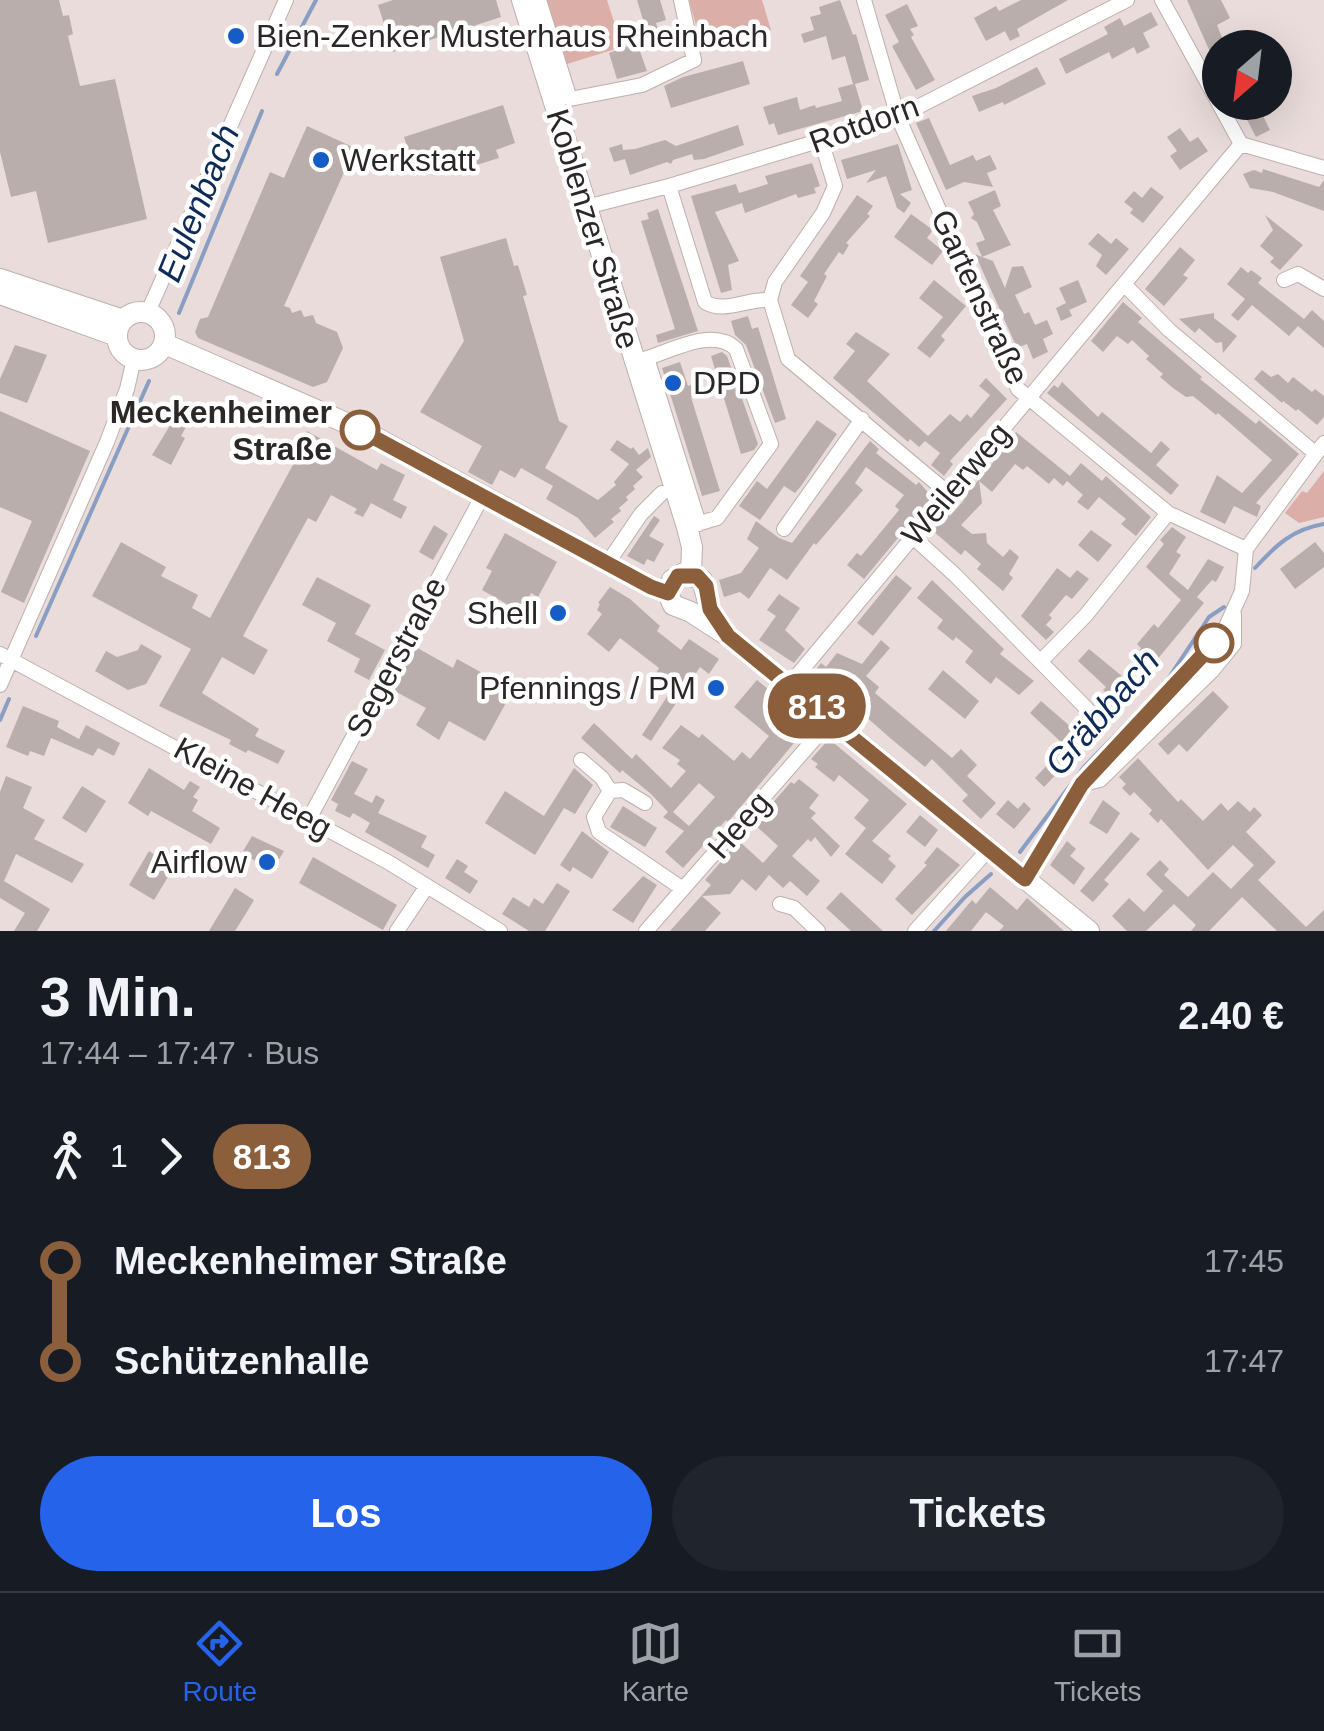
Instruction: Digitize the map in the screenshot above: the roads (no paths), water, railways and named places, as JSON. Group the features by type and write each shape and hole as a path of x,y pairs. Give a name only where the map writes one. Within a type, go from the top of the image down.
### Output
{"main road":[{"name":"Koblenzer Straße","path":"522,0 586,207 641,360 693,525 691,573"},
{"path":"0,279 120,328"},
{"path":"0,294 120,328"},
{"path":"138,312 148,312 163,324 165,344 154,357 134,359 124,354 120,328 138,312"},
{"path":"165,344 360,430 606,564 668,593 678,610 699,605"},
{"path":"668,593 672,580 691,573 706,586 699,605"},
{"path":"699,605 728,636 1089,931"}],"street":[{"path":"148,312 286,0"},
{"path":"539,0 570,98 642,85 694,60 681,0"},
{"name":"Gartenstraße","path":"864,0 898,117 1018,388 1168,513 1246,548"},
{"name":"Rotdorn","path":"586,207 670,186 898,117 1127,0"},
{"path":"1162,0 1241,144 1324,168"},
{"path":"821,140 835,186 823,213 775,282 770,300 788,359 948,492"},
{"name":"Weilerweg","path":"790,684 1241,144"},
{"path":"670,186 705,302 722,308 756,299 770,300"},
{"path":"1284,280 1298,274 1324,290"},
{"path":"1025,879 1082,784 1196,664 1234,612 1242,591 1246,548 1320,448 1170,330 1124,284"},
{"path":"641,360 716,338 728,340 736,349 770,444 717,518 693,525"},
{"path":"0,685 6,657 107,442 128,389 134,359"},
{"path":"784,529 862,420"},
{"path":"606,564 640,514 662,493"},
{"name":"Segerstraße","path":"308,819 483,496"},
{"path":"1041,661 1086,615 1168,513"},
{"path":"912,536 1087,709"},
{"name":"Kleine Heeg","path":"6,657 308,819 500,931"},
{"name":"Heeg","path":"646,931 832,719"},
{"path":"581,760 602,778 610,791"},
{"path":"610,791 624,790 645,803"},
{"path":"610,791 594,817 599,832 683,889"},
{"path":"915,931 988,848"},
{"path":"397,931 426,886"},
{"path":"780,904 794,908 818,931"}],"waterway":[{"name":"Eulenbach","path":"277,74 316,0"},
{"name":"Eulenbach","path":"179,313 262,111"},
{"name":"Eulenbach","path":"36,636 149,381"},
{"name":"Gräbbach","path":"1255,568 1286,539 1324,524"},
{"name":"Gräbbach","path":"1020,852 1084,767 1164,685 1209,617 1224,607"},
{"name":"Eulenbach","path":"0,720 9,699"},
{"name":"Gräbbach","path":"934,931 991,874"}],"place":[{"name":"Bien-Zenker Musterhaus Rheinbach","path":"236,36"},
{"name":"Werkstatt","path":"321,160"},
{"name":"DPD","path":"673,383"},
{"name":"Meckenheimer Straße","path":"360,430"},
{"name":"Shell","path":"558,613"},
{"name":"Pfennings / PM","path":"716,688"},
{"name":"Airflow","path":"267,862"}]}
